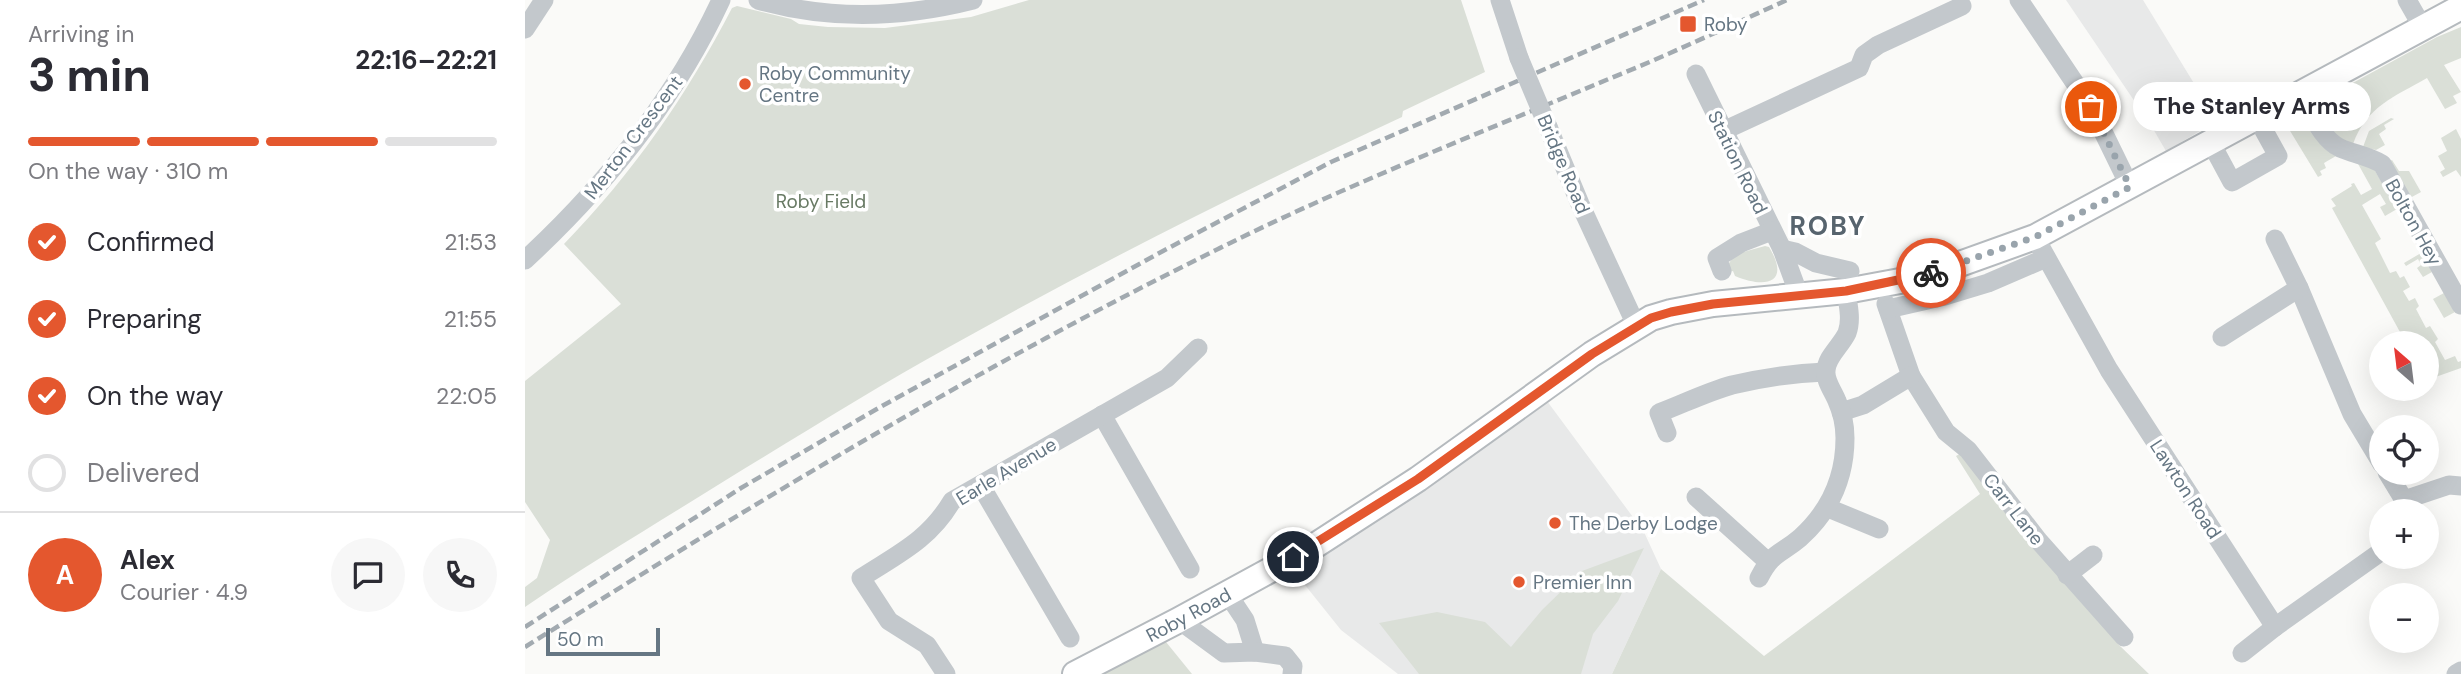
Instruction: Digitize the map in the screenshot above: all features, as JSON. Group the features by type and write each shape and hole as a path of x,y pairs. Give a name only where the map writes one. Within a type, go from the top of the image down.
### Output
{"main road":[{"name":"Roby Road","path":"1075,674 1315,545 1418,479 1636,325 1671,312 1713,304 1799,295 1848,281 1900,281 2041,248 2130,187 2461,7"}],"street":[{"path":"525,29 544,0"},
{"name":"Merton Crescent","path":"525,260 575,212 637,138 689,62 721,0"},
{"path":"758,0 807,10 859,15 903,13 973,0"},
{"name":"Bridge Road","path":"1500,0 1519,58 1580,204 1636,325"},
{"path":"2019,0 2091,107 2130,187"},
{"path":"2407,0 2423,28"},
{"path":"1723,131 1859,68 1864,55 1878,45 1962,6"},
{"name":"Station Road","path":"1696,74 1782,249 1799,295"},
{"name":"Bolton Hey","path":"2300,94 2328,139 2339,147 2382,164 2461,305"},
{"path":"2211,143 2232,182 2278,156 2257,118"},
{"path":"1723,271 1717,258 1741,243 1772,230"},
{"path":"2274,239 2299,288 2352,414 2369,442"},
{"name":"Carr Lane","path":"2041,248 1988,283 1945,296 1887,306 1912,376 1946,432 1968,450 2067,575 2124,637"},
{"name":"Lawton Road","path":"2041,248 2109,370 2276,627"},
{"path":"1696,497 1763,569 1799,539 1828,508 1839,479 1845,435 1841,412 1825,372 1827,363 1848,331 1848,281 1795,252 1782,249"},
{"path":"2222,337 2299,288"},
{"name":"Earle Avenue","path":"946,674 927,645 889,621 861,578 918,541 939,523 952,501 1167,378 1198,348"},
{"path":"1667,433 1659,413 1731,386 1825,372"},
{"path":"1841,412 1863,405 1912,376"},
{"path":"1102,415 1190,569"},
{"path":"2418,499 2449,485 2461,486"},
{"path":"981,486 1070,638"},
{"path":"1828,508 1879,529"},
{"path":"2067,575 2094,555"},
{"path":"2242,653 2369,560"},
{"path":"1227,593 1245,620 1255,652"},
{"path":"1179,620 1224,653 1255,652 1285,656 1293,666 1292,674"},
{"path":"2456,674 2461,671"}],"shaded area":[{"path":"2066,0 2143,0 2217,121 2166,151"},
{"path":"1547,401 1644,532 1661,569 1612,674 1398,674 1341,630 1293,570 1365,528"}],"green space":[{"name":"Roby Field","path":"1029,0 1461,0 1485,72 1403,111 1402,117 1117,256 949,347 726,480 525,607 525,587 537,578 550,540 525,502 525,381 621,304 564,244 613,189 657,132 696,72 732,8 737,6 791,19 799,24 885,28 971,17"},
{"path":"2461,27 2461,58 2444,65 2461,92 2453,96 2457,103 2445,109 2427,78 2374,111 2353,144 2339,137 2328,126 2323,112 2327,97 2437,37"},
{"path":"2294,116 2306,125 2323,147 2336,156 2324,163 2326,168 2320,171 2322,175 2318,177 2284,121"},
{"path":"2391,118 2394,119 2384,125 2386,129 2379,134 2385,145 2376,150 2363,147 2369,131"},
{"path":"2456,129 2461,139 2461,177 2456,170 2443,177 2440,172 2445,169 2438,156 2447,151 2441,138"},
{"path":"2392,160 2399,171 2409,171 2421,192 2410,198 2390,161"},
{"path":"2357,162 2374,169 2397,209 2385,216 2380,207 2386,204 2380,194 2362,205 2381,239 2375,243 2390,273 2396,271 2400,278 2404,276 2410,287 2403,291 2409,301 2415,298 2419,306 2416,309 2426,328 2430,326 2433,331 2399,331 2332,208 2336,206 2331,199 2352,186 2351,184 2354,183 2361,195 2372,189"},
{"path":"1769,247 1775,259 1777,269 1772,280 1756,282 1735,276 1733,271 1729,272 1729,263 1736,254"},
{"path":"2421,253 2432,272 2423,277 2417,268 2421,265 2418,259 2406,266 2404,263"},
{"path":"2444,293 2455,312 2444,318 2433,299"},
{"path":"2439,349 2445,360 2455,356 2458,362 2461,361 2461,368 2439,376"},
{"path":"1963,452 2120,646 2149,674 1612,674 1661,569 1764,656 1980,494 1956,456"},
{"path":"1644,548 1618,601 1593,634 1581,674 1419,674 1379,623 1437,612 1485,622 1511,647 1542,610 1582,571"},
{"path":"1166,642 1192,674 1075,674 1098,662"}],"railway":[{"path":"525,627 741,488 882,406 1163,251 1331,162 1704,0"},
{"path":"525,647 695,541 867,439 953,389 1129,294 1315,203 1656,59 1787,0"}],"way so far":[{"path":"1931,273 2035,237 2130,187 2091,107"}],"place":[{"name":"Roby","path":"1688,24"},
{"name":"Roby Community Centre","path":"745,84"},
{"name":"The Stanley Arms","path":"2091,107"},
{"name":"The Derby Lodge","path":"1555,523"},
{"name":"Premier Inn","path":"1519,582"}],"district":[{"name":"ROBY","path":"1828,226"}],"route":[{"path":"1293,557 1418,479 1592,354 1651,318 1713,304 1846,291 1931,273"}]}
